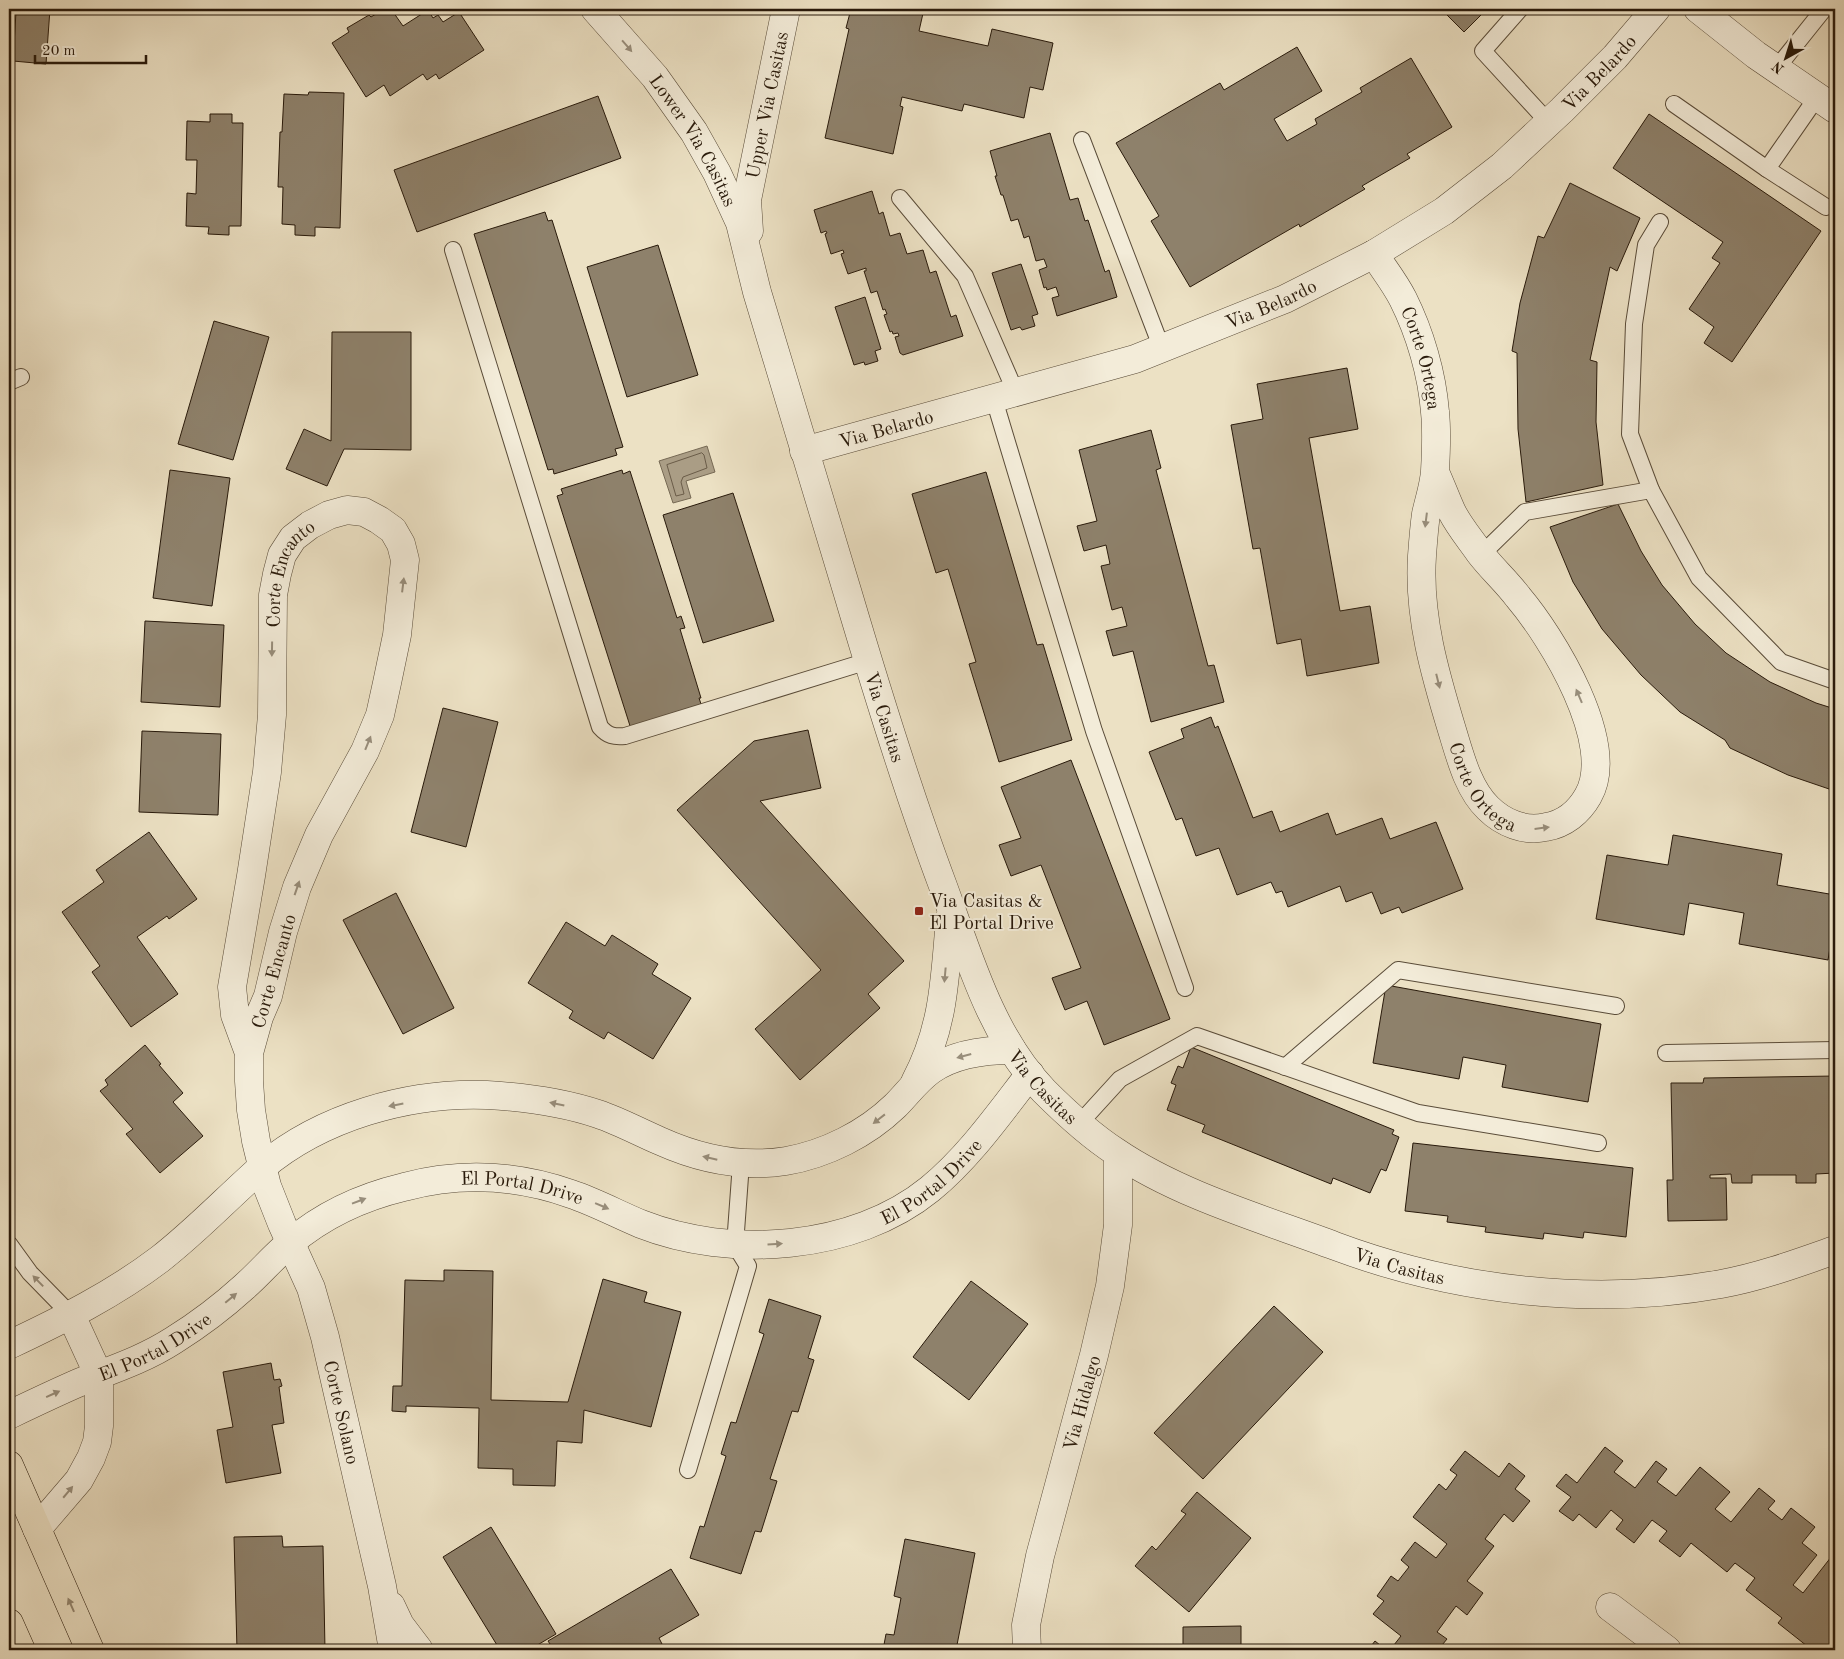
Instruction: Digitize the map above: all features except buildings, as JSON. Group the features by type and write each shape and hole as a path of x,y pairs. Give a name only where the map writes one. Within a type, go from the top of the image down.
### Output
{"main road":[{"path":"9,1465 90,1650"},
{"path":"9,1624 21,1650"}],"street":[{"name":"Lower Via Casitas","path":"595,9 655,77 694,132 740,223 757,292"},
{"name":"Upper Via Casitas","path":"757,292 746,200 786,9"},
{"name":"Via Belardo","path":"804,451 1136,359 1285,299 1374,254 1444,210 1502,166 1549,123 1615,57 1656,9"},
{"path":"1698,9 1776,69 1826,103"},
{"name":"Corte Ortega","path":"1374,254 1402,297 1424,352 1435,412 1435,472 1426,516 1422,558 1422,597 1429,644 1458,749 1475,791 1492,812 1514,825 1538,829 1551,826 1564,821 1580,808 1590,792 1595,779 1596,765 1589,722 1578,694 1551,643 1519,598 1481,555 1453,514 1435,472"},
{"name":"Via Casitas","path":"757,292 909,792 974,971 996,1021 1012,1050 1043,1090 1079,1124 1118,1154 1162,1178 1195,1193 1362,1256 1440,1278 1479,1284 1602,1295 1642,1294 1723,1284 1761,1275 1835,1250"},
{"name":"Corte Encanto","path":"249,1053 268,996 283,932 297,887 319,835 365,751 380,714 387,683 396,635 405,560 401,544 393,530 364,512 347,510 329,515 310,525 293,538 282,555 276,574 273,595 272,714 267,772 252,876 232,987 236,1015 249,1053 251,1110 262,1168 274,1205 291,1242"},
{"path":"914,1085 926,1059 937,1027 944,990 951,909"},
{"path":"9,1345 107,1295 162,1258 188,1237 284,1150 308,1135 357,1114 412,1101 445,1097 482,1095 523,1097 561,1104 598,1114 687,1152 714,1160 764,1163 812,1155 835,1146 878,1121 931,1070 951,1060 987,1051 1012,1050"},
{"name":"El Portal Drive","path":"9,1415 72,1386 151,1354 175,1340 245,1286 291,1242 333,1214 383,1192 448,1178 490,1177 545,1186 571,1194 641,1224 706,1241 735,1245 776,1244 821,1238 889,1214 927,1191 975,1143 1030,1074"},
{"name":"Via Hidalgo","path":"1028,1650 1026,1625 1040,1556 1094,1355 1110,1286 1118,1225 1118,1154"},
{"name":"Corte Solano","path":"291,1242 311,1288 321,1320 382,1586 393,1650"},
{"path":"37,1530 79,1480 95,1450 99,1426 99,1376 71,1315"},
{"name":"Corte Solano","path":"382,1586 400,1625 419,1650"},
{"path":"1610,1607 1668,1650"}],"lane":[{"path":"1520,9 1483,51 1549,123"},
{"path":"1776,69 1824,9"},
{"path":"1767,169 1826,103"},
{"path":"1674,104 1767,169 1826,207"},
{"path":"1082,140 1162,349"},
{"path":"900,198 965,276 1005,396 1094,732 1185,988"},
{"path":"1660,222 1646,245 1636,314 1630,434 1651,490 1699,578 1781,662 1835,681"},
{"path":"453,250 600,727 607,734 616,737 625,736 868,661"},
{"path":"1481,555 1525,512 1651,490"},
{"path":"1285,1068 1398,970 1616,1006"},
{"path":"1079,1124 1120,1079 1197,1036 1418,1113 1598,1143"},
{"path":"1666,1052 1835,1050"},
{"path":"688,1470 748,1266 735,1245 741,1163"},
{"path":"9,1244 30,1273 71,1315"}],"water":[{"path":"707,446 715,472 686,481 691,498 673,503 659,461"}],"place":[{"name":"Via Casitas & El Portal Drive","path":"919,911"}]}
